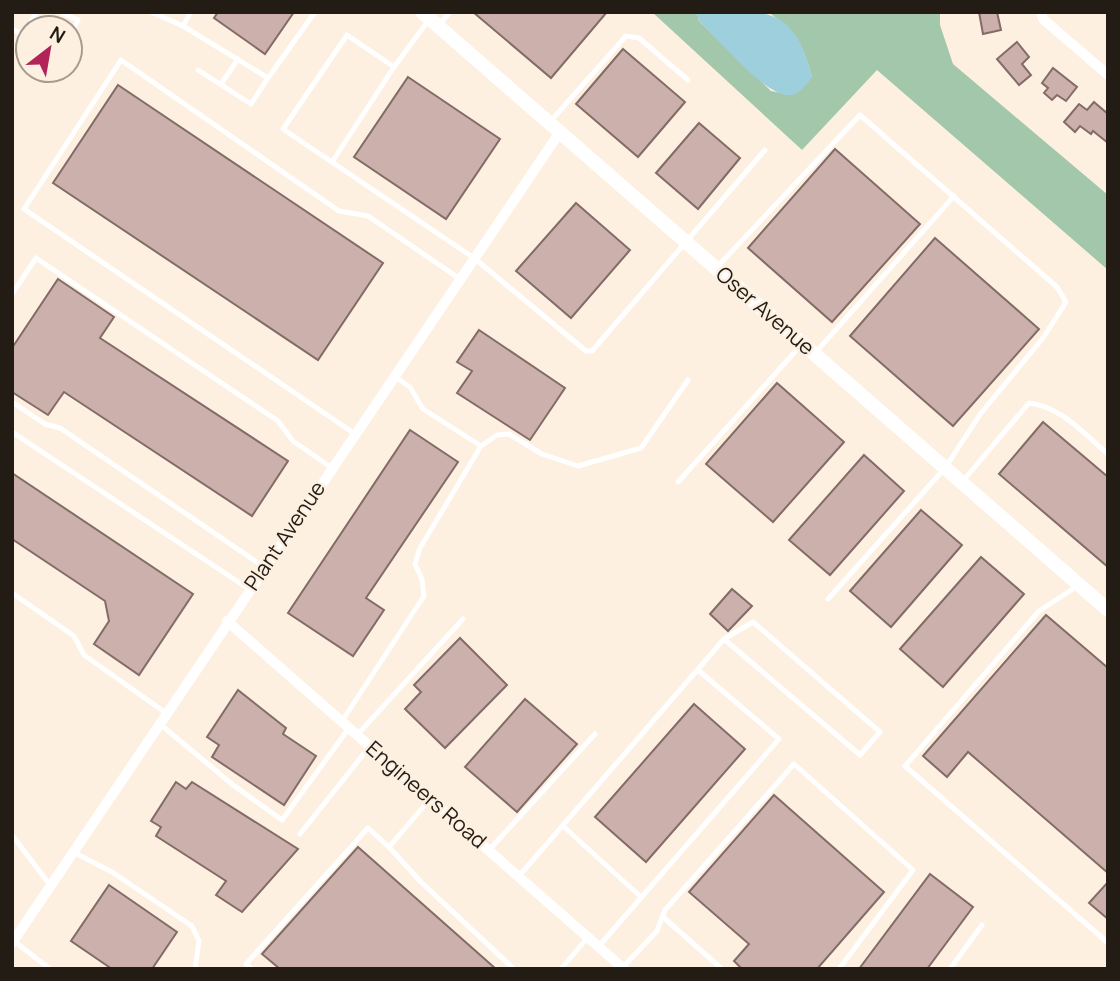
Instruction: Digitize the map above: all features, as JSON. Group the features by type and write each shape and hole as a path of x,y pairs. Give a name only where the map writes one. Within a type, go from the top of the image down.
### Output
{"street":[{"path":"1041,12 1043,19 1108,75"},
{"name":"Oser Avenue","path":"430,19 1108,610"},
{"name":"Plant Avenue","path":"13,942 474,258 554,127"},
{"name":"Engineers Road","path":"227,621 623,968"}],"lane":[{"path":"183,26 191,12"},
{"path":"198,70 251,104 315,12"},
{"path":"332,162 394,66 430,19 450,12"},
{"path":"153,13 183,26 268,78"},
{"path":"394,66 346,35 283,129 474,258 582,348 592,351 765,150"},
{"path":"554,127 626,36 639,38 688,80"},
{"path":"222,84 238,59"},
{"path":"355,434 24,209 121,60 339,211 368,216 460,279"},
{"path":"716,268 860,115 1058,286 1066,302 1043,338 981,413 945,468 828,599"},
{"path":"814,354 954,196"},
{"path":"12,294 36,258 278,421 292,441 331,468"},
{"path":"678,482 802,344"},
{"path":"394,376 410,387 423,409 481,446"},
{"path":"159,723 233,785 282,820 349,728 424,596 422,579 415,564 420,548 481,446 498,435 509,434 542,454 578,466 641,448 688,380"},
{"path":"12,402 45,424 60,428 264,566"},
{"path":"961,482 1030,403 1047,405 1055,410 1108,454"},
{"path":"12,432 249,589"},
{"path":"1079,585 1039,611 905,766 1108,943"},
{"path":"12,593 74,636 84,655 166,713"},
{"path":"349,728 463,620"},
{"path":"519,876 724,639 753,622 880,732 860,755 724,639"},
{"path":"599,946 779,739 698,670"},
{"path":"489,850 596,734"},
{"path":"300,834 370,746"},
{"path":"623,968 657,931 665,910 794,764 913,870 839,969"},
{"path":"388,847 430,799"},
{"path":"563,826 641,897"},
{"path":"252,969 246,964 368,828 514,969"},
{"path":"12,835 51,885"},
{"path":"73,852 112,872 192,926 199,941 195,969"},
{"path":"663,917 722,969"},
{"path":"950,969 982,925"},
{"path":"561,969 588,937"},
{"path":"13,942 50,969"}],"green space":[{"path":"652,12 697,12 699,21 771,91 792,95 812,77 797,39 768,12 940,12 940,25 953,64 1108,195 1108,270 877,70 802,150"}],"water":[{"path":"697,12 757,13 772,16 785,23 804,52 812,77 801,90 792,95 781,94 769,88 699,21"}],"building":[{"path":"218,12 294,12 265,54 214,18"},
{"path":"473,12 607,12 551,78"},
{"path":"979,12 997,12 1001,30 983,34"},
{"path":"1017,42 1029,57 1022,64 1031,75 1019,85 997,59"},
{"path":"623,49 685,102 638,157 576,104"},
{"path":"1053,68 1077,87 1066,101 1057,95 1052,100 1044,93 1048,88 1042,83"},
{"path":"408,77 500,139 446,219 354,157"},
{"path":"118,85 383,263 318,360 53,183"},
{"path":"1094,102 1108,114 1108,143 1093,131 1091,134 1080,126 1075,132 1064,122 1079,104 1087,110"},
{"path":"699,123 740,158 698,209 656,173"},
{"path":"835,149 920,224 832,322 748,248"},
{"path":"576,203 630,250 571,318 516,271"},
{"path":"935,238 1039,329 953,426 850,336"},
{"path":"58,279 114,317 100,338 288,461 252,516 64,392 48,415 12,392 12,348"},
{"path":"479,330 565,388 530,440 457,393 472,371 457,362"},
{"path":"777,383 844,442 773,522 706,464"},
{"path":"1043,422 1108,477 1108,567 999,474"},
{"path":"410,430 458,462 366,598 384,610 353,656 288,613"},
{"path":"864,455 904,491 830,575 789,540"},
{"path":"12,473 193,594 139,675 94,644 109,621 105,601 12,539"},
{"path":"921,510 962,545 891,627 850,591"},
{"path":"981,557 1024,594 943,687 900,649"},
{"path":"732,589 752,606 728,631 710,614"},
{"path":"1046,615 1108,668 1108,873 968,752 947,777 923,756"},
{"path":"460,638 507,685 445,748 405,709 421,692 414,685"},
{"path":"238,690 286,728 283,734 316,756 284,805 212,757 219,745 207,737"},
{"path":"525,699 577,744 517,812 465,767"},
{"path":"694,704 745,749 646,862 595,817"},
{"path":"176,782 186,789 192,782 298,849 242,912 216,895 226,881 156,836 161,827 151,821"},
{"path":"774,795 884,892 817,969 742,969 734,961 749,944 689,892"},
{"path":"358,847 496,969 280,969 262,954"},
{"path":"930,874 973,907 927,969 859,969"},
{"path":"1108,882 1108,919 1089,903"},
{"path":"109,885 177,932 152,969 112,969 71,941"}]}
